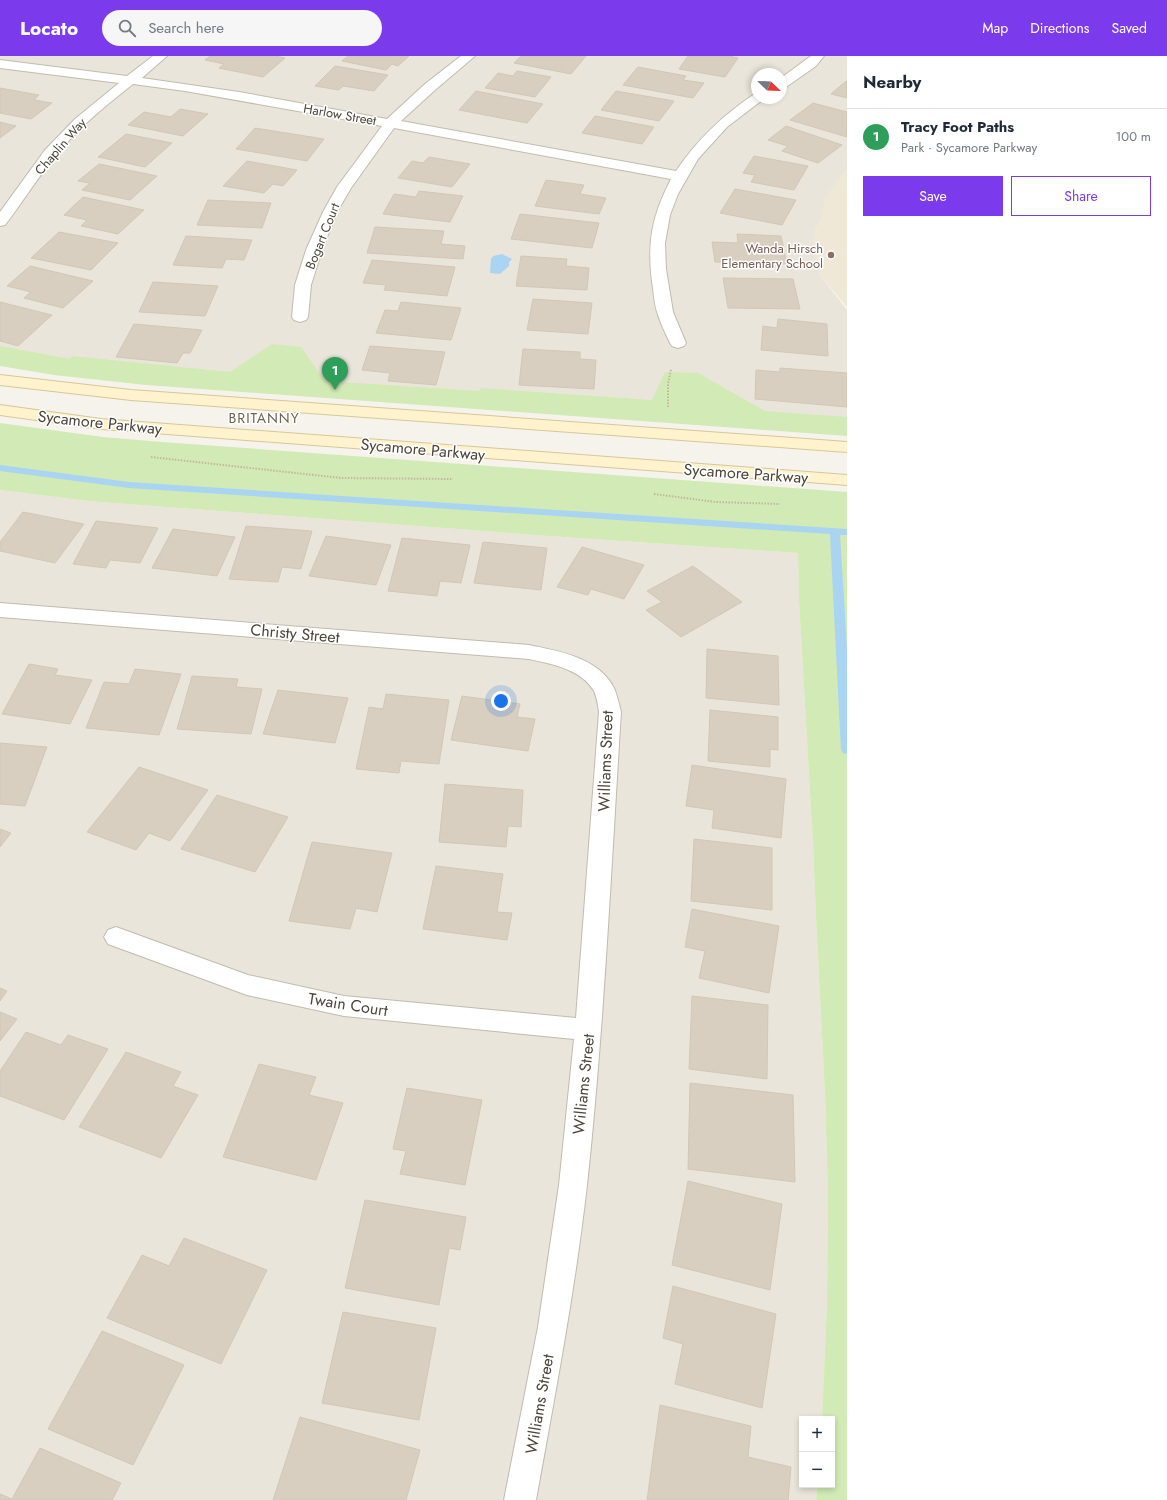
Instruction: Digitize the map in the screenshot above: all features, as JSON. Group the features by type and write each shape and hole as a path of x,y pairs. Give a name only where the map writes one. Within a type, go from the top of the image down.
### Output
{"main road":[{"name":"Sycamore Parkway","path":"0,380 131,395 847,447"},
{"name":"Sycamore Parkway","path":"0,410 109,425 528,458 847,480"}],"street":[{"name":"Chaplin Way","path":"0,222 49,154 68,133 86,116 161,56"},
{"name":"Bogart Court","path":"300,316 303,285 314,250 330,212 360,163 391,123 430,87 469,56"},
{"path":"787,80 811,63 818,56"},
{"name":"Harlow Street","path":"0,64 131,80 231,95 679,176"},
{"path":"678,343 665,312 659,272 658,238 667,200 679,176 704,142 729,118 751,103"},
{"name":"Christy Street","path":"0,610 529,652 558,658 587,670"},
{"name":"Williams Street","path":"520,1500 554,1319 573,1185 588,1030 610,712 604,689 587,670"},
{"name":"Twain Court","path":"116,937 247,985 344,1006 588,1030"}],"path":[{"path":"665,434 668,411 668,384 678,343"},
{"path":"145,456 341,478 460,480"},
{"path":"647,494 716,502 785,504"}],"shaded area":[{"path":"0,56 847,56 847,173 819,274 847,310 847,420 328,384 75,361 0,348"},
{"name":"Wanda Hirsch Elementary School","path":"847,168 847,307 819,274 812,236 821,217 825,198"},
{"path":"0,490 88,501 549,536 798,553 799,600 825,1093 828,1197 827,1304 822,1416 799,1416 799,1488 817,1488 816,1500 0,1500"}],"green space":[{"path":"272,344 301,347 325,381 479,391 481,388 652,400 665,372 698,373 765,411 847,417 847,436 146,385 54,375 0,366 0,346 70,359 72,356 230,372"},
{"path":"0,423 103,437 162,442 847,492 847,1500 816,1500 817,1488 835,1488 835,1416 822,1416 827,1304 828,1197 825,1093 799,600 798,553 549,536 88,501 0,490"}],"water":[{"path":"502,254 512,259 509,262 509,266 500,274 490,273 491,259 493,256"}],"building":[{"path":"210,56 275,56 285,58 263,77 219,68 224,64 205,60"},
{"path":"348,56 409,56 398,66 392,64 386,70 342,61"},
{"path":"521,56 586,56 571,74 514,63"},
{"path":"688,56 729,56 738,58 725,77 679,69"},
{"path":"335,66 388,75 374,91 343,86 339,90 315,86"},
{"path":"638,67 686,76 683,80 704,83 693,98 623,85"},
{"path":"517,71 551,77 535,97 485,88 498,73 513,76"},
{"path":"846,81 847,98 831,94"},
{"path":"0,88 39,95 34,100 52,103 31,119 0,113"},
{"path":"476,91 543,104 527,123 459,110"},
{"path":"616,91 674,101 659,121 601,110"},
{"path":"813,103 847,112 847,137 790,120"},
{"path":"180,109 208,114 183,136 128,125 144,112 171,117"},
{"path":"595,116 654,127 642,144 582,133"},
{"path":"0,122 16,126 0,138"},
{"path":"786,126 842,145 818,163 782,151 788,146 768,140"},
{"path":"255,128 324,139 307,161 236,149"},
{"path":"126,134 172,143 145,167 98,157"},
{"path":"754,156 808,166 794,190 751,182 755,175 743,173"},
{"path":"429,157 470,164 452,187 398,178 412,161 423,163"},
{"path":"247,161 297,170 283,186 273,184 264,193 223,186"},
{"path":"99,164 157,176 130,200 82,190 90,183 78,181"},
{"path":"546,180 584,185 580,194 606,198 599,214 535,206"},
{"path":"735,189 796,200 782,225 720,213"},
{"path":"419,191 463,196 450,222 383,214 394,194 416,197"},
{"path":"83,197 144,210 118,234 81,226 87,220 64,215"},
{"path":"208,200 271,203 262,228 197,225"},
{"path":"520,214 599,223 592,248 511,239"},
{"path":"375,227 444,231 441,244 465,246 463,259 367,253"},
{"path":"59,232 118,243 91,270 31,258"},
{"path":"737,234 781,236 787,264 715,262 712,242 738,243"},
{"path":"186,236 252,240 244,260 226,259 222,268 173,265"},
{"path":"521,256 567,259 566,266 589,268 587,290 516,286"},
{"path":"372,260 455,267 447,296 384,290 386,285 363,283"},
{"path":"30,266 93,281 63,308 24,298 31,292 7,286"},
{"path":"723,278 793,279 800,309 728,308"},
{"path":"153,282 218,286 205,316 139,312"},
{"path":"533,299 592,303 588,334 527,330"},
{"path":"0,302 52,315 18,346 0,341"},
{"path":"401,302 461,308 451,340 376,333 385,310 398,311"},
{"path":"778,319 827,324 828,356 761,350 763,326 777,328"},
{"path":"134,324 202,330 190,353 183,353 177,363 116,357"},
{"path":"370,346 445,352 436,385 388,381 390,373 362,370"},
{"path":"523,349 580,352 580,359 596,360 594,389 519,385"},
{"path":"780,368 847,373 847,407 755,399 756,370 780,372"},
{"path":"23,512 84,524 55,563 0,551 0,542"},
{"path":"96,521 158,528 140,563 110,560 106,568 73,564"},
{"path":"246,526 312,531 301,569 282,567 278,582 229,579"},
{"path":"173,529 235,537 217,576 152,568"},
{"path":"326,536 391,545 376,585 309,576"},
{"path":"402,538 470,545 461,583 440,581 437,596 388,591"},
{"path":"483,542 547,548 541,590 474,583"},
{"path":"582,547 644,565 624,599 591,589 588,595 557,587"},
{"path":"693,566 742,602 681,637 646,610 662,602 647,591"},
{"path":"707,649 778,656 779,705 706,698"},
{"path":"29,664 58,669 55,675 92,680 70,724 2,714"},
{"path":"135,669 181,674 159,735 86,728 104,682 129,684"},
{"path":"192,676 238,679 236,687 262,689 251,734 177,729"},
{"path":"278,690 348,698 335,743 263,734"},
{"path":"386,694 449,700 439,764 401,761 399,773 356,769 369,707 383,709"},
{"path":"462,696 520,704 517,717 535,719 528,751 451,740"},
{"path":"710,710 778,717 778,750 770,749 770,767 708,761"},
{"path":"0,743 47,747 25,806 0,804"},
{"path":"692,765 786,779 781,838 712,828 714,810 686,806"},
{"path":"139,767 208,790 170,841 149,833 136,850 87,832"},
{"path":"445,784 523,790 521,827 508,826 506,847 439,842"},
{"path":"217,795 288,817 255,872 181,849"},
{"path":"0,829 11,833 0,847"},
{"path":"694,839 772,848 772,910 691,901"},
{"path":"312,842 392,853 377,912 356,908 350,929 289,921"},
{"path":"436,866 503,874 497,912 512,913 507,940 423,929"},
{"path":"692,909 779,926 769,993 699,978 705,951 685,947"},
{"path":"0,988 7,991 0,1001"},
{"path":"692,996 768,1005 767,1079 689,1069"},
{"path":"0,1012 17,1019 0,1041"},
{"path":"26,1032 61,1045 68,1035 108,1049 64,1120 0,1096 0,1071"},
{"path":"126,1052 181,1072 173,1086 198,1095 161,1158 79,1127"},
{"path":"259,1064 316,1077 309,1095 343,1103 316,1180 223,1157"},
{"path":"690,1083 793,1095 795,1182 688,1169"},
{"path":"407,1088 482,1100 465,1185 400,1174 406,1151 393,1149"},
{"path":"688,1181 782,1204 770,1290 672,1265"},
{"path":"365,1200 466,1217 460,1250 449,1248 439,1305 345,1288"},
{"path":"184,1238 267,1270 221,1364 107,1318 142,1255 169,1266"},
{"path":"673,1286 776,1314 762,1408 675,1384 683,1344 663,1338"},
{"path":"343,1312 436,1328 419,1420 322,1403"},
{"path":"102,1331 184,1365 133,1465 48,1429"},
{"path":"660,1405 751,1426 748,1457 791,1467 788,1500 647,1500"},
{"path":"300,1417 420,1450 406,1500 273,1500"},
{"path":"40,1448 121,1483 112,1500 0,1500 0,1494 12,1499"}],"waterway":[{"path":"0,468 129,485 835,531"},
{"path":"835,531 847,532"},
{"path":"835,531 847,750"}],"place":[{"name":"Wanda Hirsch Elementary School","path":"831,255"},
{"name":"Tracy Foot Paths","path":"335,390"}],"district":[{"name":"BRITANNY","path":"264,418"}]}
